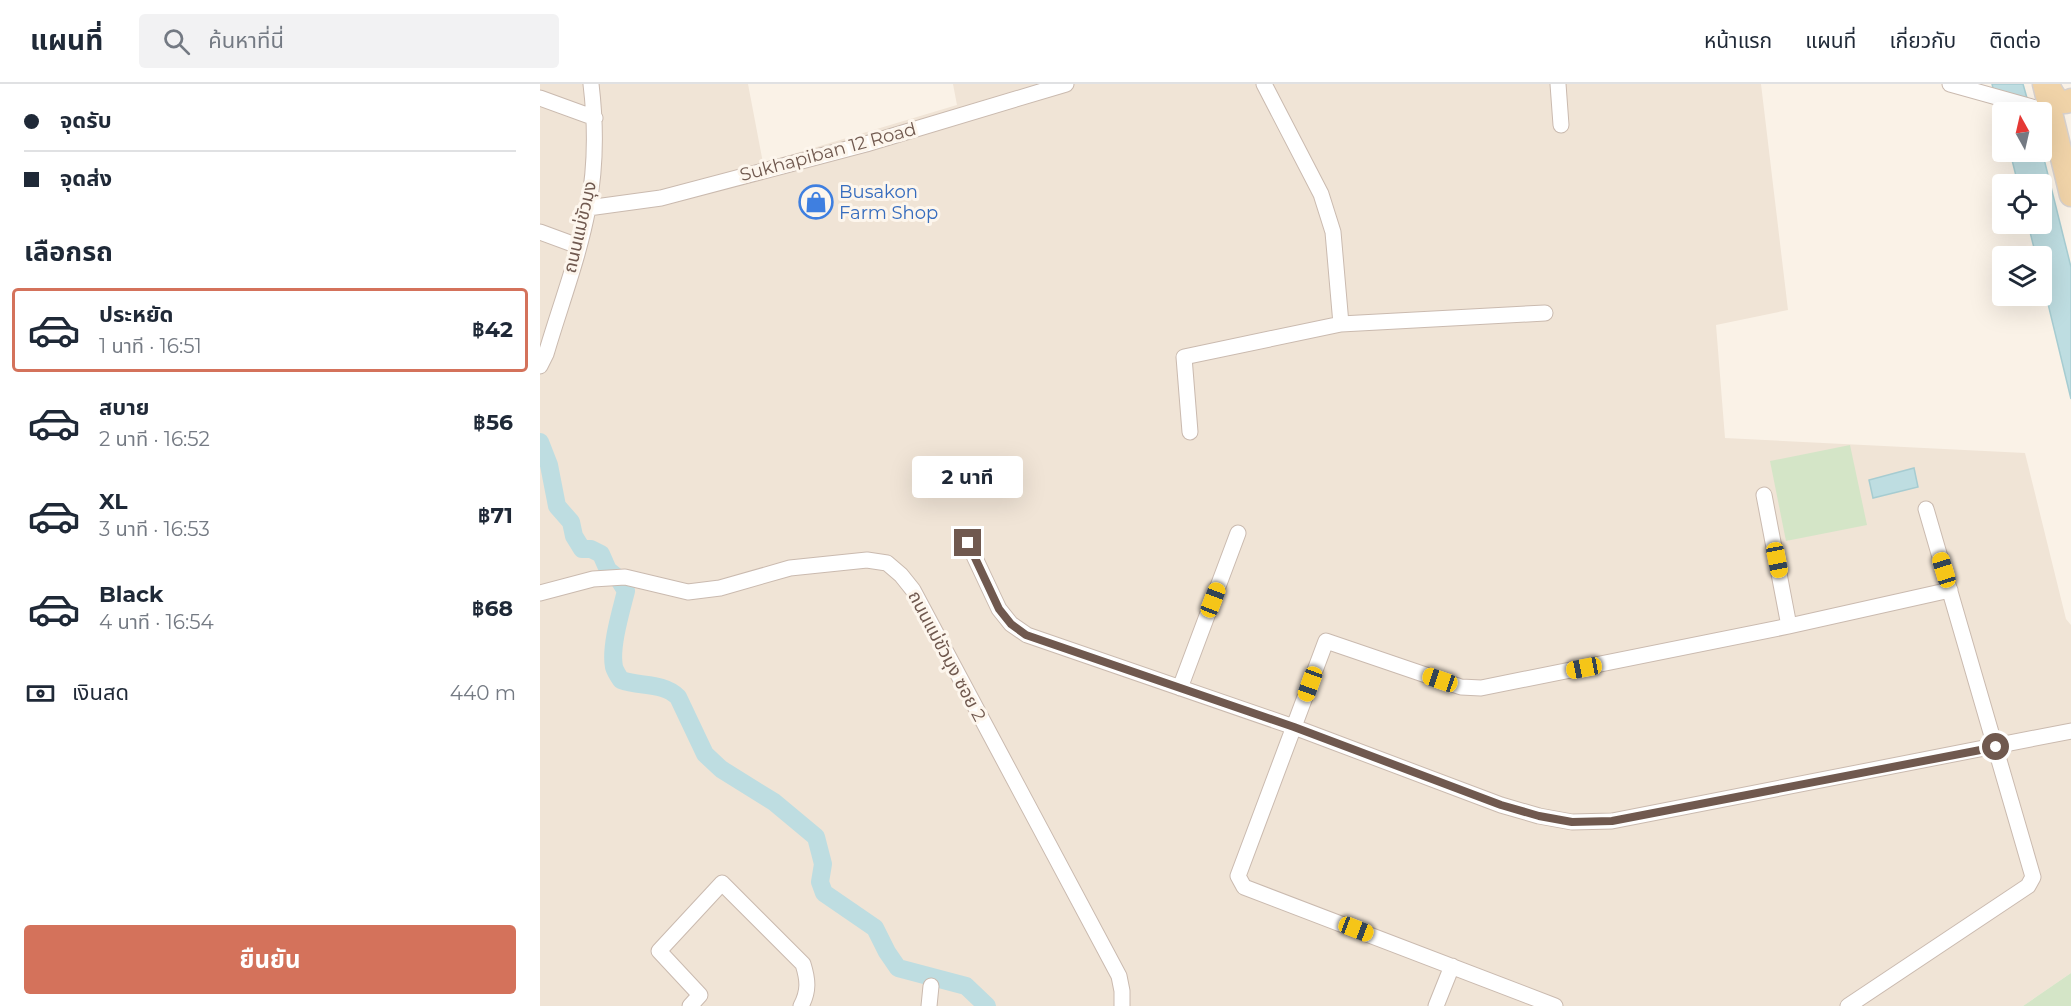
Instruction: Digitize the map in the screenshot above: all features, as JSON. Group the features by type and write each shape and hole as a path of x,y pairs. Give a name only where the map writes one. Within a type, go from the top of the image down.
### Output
{"main road":[{"path":"2046,84 2060,101 2067,103 2071,100"},
{"path":"2046,84 2049,102"},
{"path":"2052,120 2071,195"}],"street":[{"name":"ถนนแม่ขัวมุง","path":"540,366 546,354 588,208 594,162 595,118 591,84"},
{"name":"Sukhapiban 12 Road","path":"588,208 661,198 866,144 1066,84"},
{"path":"1264,84 1321,194 1333,232 1341,324"},
{"path":"1558,84 1561,125"},
{"path":"1954,85 2014,102"},
{"path":"540,98 595,118"},
{"path":"540,232 578,246"},
{"path":"1190,432 1184,357 1341,324 1545,313"},
{"path":"1764,495 1789,626"},
{"path":"1848,1006 2028,886 2033,877 1926,509"},
{"path":"1180,688 1238,534"},
{"path":"968,543 999,609 1011,624 1026,635 1294,727 1501,805 1539,816 1572,822 1612,821 2071,731"},
{"name":"ถนนแม่ขัวมุง ซอย 2","path":"540,593 593,579 625,577 688,592 720,588 790,568 867,561 887,563 913,590 1119,976 1122,1006"},
{"path":"1555,1006 1244,887 1238,876 1326,641 1461,687 1481,688 1789,626 1950,590"},
{"path":"690,1006 700,995 658,951 722,883 803,964 808,979 806,997 801,1006"},
{"path":"1436,1006 1452,966"},
{"path":"929,1006 931,986"}],"shaded area":[{"path":"540,84 748,84 763,163 957,105 953,84 1761,84 1788,310 1716,325 1725,438 2025,453 2066,619 2071,625 2071,973 2023,1006 540,1006"}],"green space":[{"path":"1850,445 1867,525 1786,541 1770,461"},
{"path":"2071,973 2071,1006 2023,1006"}],"water":[{"path":"1992,84 2023,84 2028,102 1996,102"},
{"path":"2012,162 2045,162 2048,174 2016,174"},
{"path":"2052,191 2071,267 2071,399 2049,306 2052,306 2052,246 2034,246 2030,234 2052,234"},
{"path":"1914,468 1918,487 1873,498 1869,480"}],"waterway":[{"path":"540,442 549,465 557,506 571,522 574,536 582,549 591,549 601,554 608,570 618,578 626,591 613,650 614,667 621,680 672,692 678,697 705,754 721,769 774,802 816,837 823,864 820,882 824,893 875,928 898,968 966,986 987,1006"}],"place":[{"name":"Busakon Farm Shop","path":"816,202"}],"route":[{"path":"968,543 999,609 1011,624 1026,635 1294,727 1501,805 1539,816 1572,822 1612,821 1996,747"}]}
